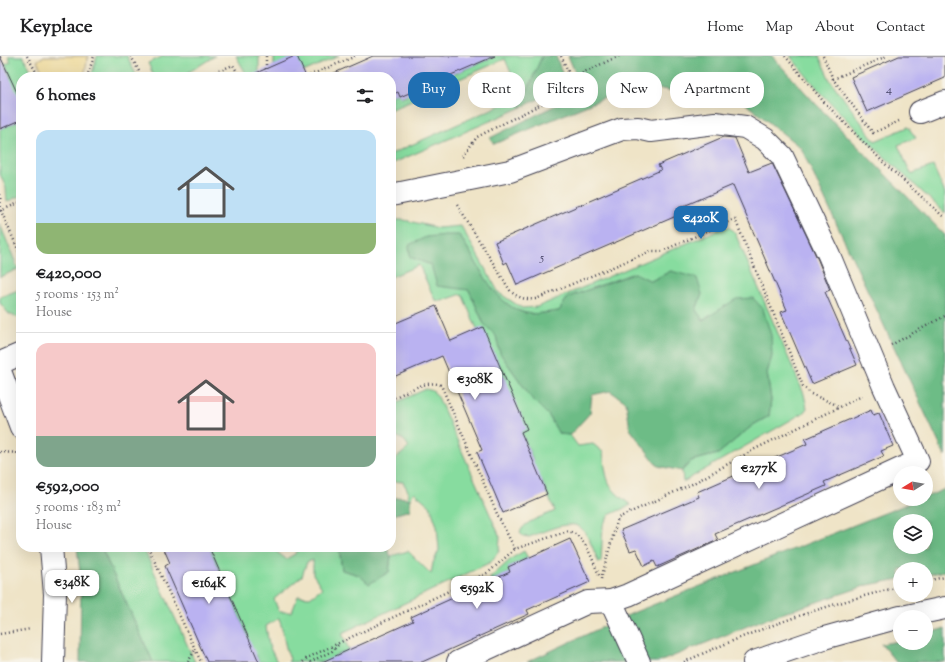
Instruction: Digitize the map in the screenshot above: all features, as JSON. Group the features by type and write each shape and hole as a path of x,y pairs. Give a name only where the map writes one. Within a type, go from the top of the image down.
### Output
{"street":[{"path":"920,112 945,102"},
{"path":"396,194 510,171 622,129 638,128 651,131 715,122 744,127 765,139 782,156 829,255 884,387 918,460 628,595 611,601 588,602 458,662"},
{"path":"0,363 16,356"},
{"path":"0,370 16,413"},
{"path":"51,552 55,594 53,662"},
{"path":"611,601 638,662"},
{"path":"933,610 945,608"},
{"path":"754,662 819,639 893,619"}],"path":[{"path":"27,56 36,72"},
{"path":"89,72 94,56"},
{"path":"131,56 139,72"},
{"path":"266,56 266,72"},
{"path":"318,72 356,56"},
{"path":"561,56 568,72"},
{"path":"584,72 620,56"},
{"path":"785,56 824,102 883,162 945,218"},
{"path":"823,56 833,79 873,133 920,112"},
{"path":"833,79 886,56"},
{"path":"216,72 233,65 237,72"},
{"path":"444,184 477,137 534,108"},
{"path":"0,194 0,211 16,245"},
{"path":"0,211 16,204"},
{"path":"465,219 511,292 521,299 527,300 536,299 651,251 662,251 735,219 803,386 811,394 839,406"},
{"path":"871,356 945,316"},
{"path":"396,397 426,384 435,382 441,385 498,516 515,549"},
{"path":"600,577 618,518 692,484 839,406 884,387"},
{"path":"0,452 16,453"},
{"path":"303,662 307,658 340,642 489,572 515,549 568,531 576,534 584,541 611,601"},
{"path":"150,552 201,662"},
{"path":"933,579 945,577"},
{"path":"684,662 716,647 793,618 868,594 893,589"},
{"path":"0,634 35,628"},
{"path":"310,662 332,651 340,642"},
{"path":"188,662 195,650"}],"green space":[{"path":"8,56 23,56 32,72 16,72 16,96 6,81 11,78 5,64 11,62"},
{"path":"97,56 127,56 135,72 92,72"},
{"path":"164,56 215,56 189,72 152,72 148,63"},
{"path":"236,56 259,56 259,72 245,72"},
{"path":"274,56 339,56 303,72 284,72 274,65"},
{"path":"490,56 542,56 535,72 533,72 533,77 525,96 525,72 511,72 505,59 475,72 468,72 468,75 460,79 460,72 459,72 491,58"},
{"path":"542,56 556,56 562,72 535,72"},
{"path":"568,56 772,56 815,103 945,235 945,456 801,148 751,108 764,108 764,72 670,72 670,90 662,89 662,72 606,72 606,97 598,101 598,72 575,72"},
{"path":"790,56 819,56 830,80 875,141 908,127 916,138 898,145 911,174 933,166 945,193 945,213 884,157 845,118"},
{"path":"533,77 533,102 525,106 525,96"},
{"path":"398,92 401,97 408,94 408,102 396,107 396,93"},
{"path":"494,108 520,108 396,162 396,152"},
{"path":"550,108 580,108 494,144 490,138"},
{"path":"16,122 16,198 7,202 6,188 0,174 0,129"},
{"path":"396,220 404,220 438,228 461,226 499,293 522,308 537,307 725,227 730,228 735,233 804,394 807,408 803,413 683,482 682,471 691,461 718,454 753,425 769,416 771,400 767,373 772,356 719,311 703,320 696,310 702,294 671,271 651,281 634,273 568,297 559,311 536,314 526,313 511,307 494,290 459,235 410,257 431,265 469,290 484,324 496,336 500,353 533,400 549,416 559,434 570,435 578,446 593,444 603,452 609,483 623,499 631,505 609,515 603,525 601,561 599,563 592,545 582,529 578,526 564,525 529,537 523,536 520,533 525,525 535,519 555,511 541,480 536,482 533,460 462,294 442,301 435,300 419,265 396,275"},
{"path":"0,224 16,264 16,270 0,277"},
{"path":"459,235 494,290 511,307 526,313 536,314 559,311 568,297 635,273 651,281 671,271 697,278 702,294 696,310 703,320 736,299 753,298 763,309 771,335 772,356 767,373 771,400 769,416 753,425 718,454 691,461 682,471 658,466 630,429 626,402 610,391 592,395 590,413 570,435 559,434 549,416 533,400 500,353 496,336 484,324 469,290 437,286 431,265 410,257 409,245 426,237"},
{"path":"16,291 16,317 9,314 0,303 0,297"},
{"path":"426,389 433,391 438,397 500,537 499,551 491,562 342,633 349,650 335,656 338,662 288,662 290,659 286,649 279,618 266,626 269,646 277,662 259,662 256,655 251,657 247,634 211,552 277,552 286,559 296,552 340,552 342,570 359,575 389,572 391,556 408,551 431,574 433,563 439,550 437,526 430,506 414,492 410,499 407,498 408,491 403,482 396,481 396,458 409,447 404,440 396,436 396,403","holes":["313,560 313,574 322,588 310,597 298,596 292,612 279,612 274,599 302,576 307,562"]},
{"path":"945,489 945,571 933,574 933,562 893,562 893,580 868,585 760,621 659,662 527,662 635,612 902,506 933,506 933,494"},
{"path":"400,497 410,499 410,510 396,514 396,498"},
{"path":"524,551 528,558 508,567 510,572 491,581 490,578 512,558"},
{"path":"78,552 103,552 153,662 80,662 81,581"},
{"path":"103,552 145,552 195,662 153,662"},
{"path":"340,552 389,552 391,556 389,572 369,584 359,575 342,570"},
{"path":"945,628 945,662 896,662 881,644 893,642 893,650 933,650 933,632"}],"sand":[{"path":"44,56 88,56 85,72 42,72 37,61"}],"building":[{"path":"0,56 16,90 16,122 0,129"},
{"path":"297,56 304,72 258,72"},
{"path":"373,56 495,56 458,72 408,72 408,94 400,97 398,92 396,93 396,72 336,72"},
{"path":"899,56 945,56 945,78 867,112 851,77"},
{"path":"723,137 735,138 749,172 772,163 818,260 830,290 825,292 857,365 812,384 781,312 787,310 733,185 679,208 681,214 517,285 507,262 504,264 495,242 661,170 658,165"},
{"path":"436,306 451,341 483,327 527,429 521,432 547,494 503,513 477,452 482,450 442,356 396,376 396,323"},
{"path":"871,410 873,415 879,413 893,446 881,451 884,456 824,482 826,486 715,534 718,540 657,567 654,561 644,566 636,549 630,551 621,530 699,497 697,492 807,444 805,439"},
{"path":"570,539 590,582 527,610 529,614 422,662 322,662 413,621 411,617 510,572 508,567"},
{"path":"165,552 211,552 259,662 207,662 165,566 170,563"}]}
